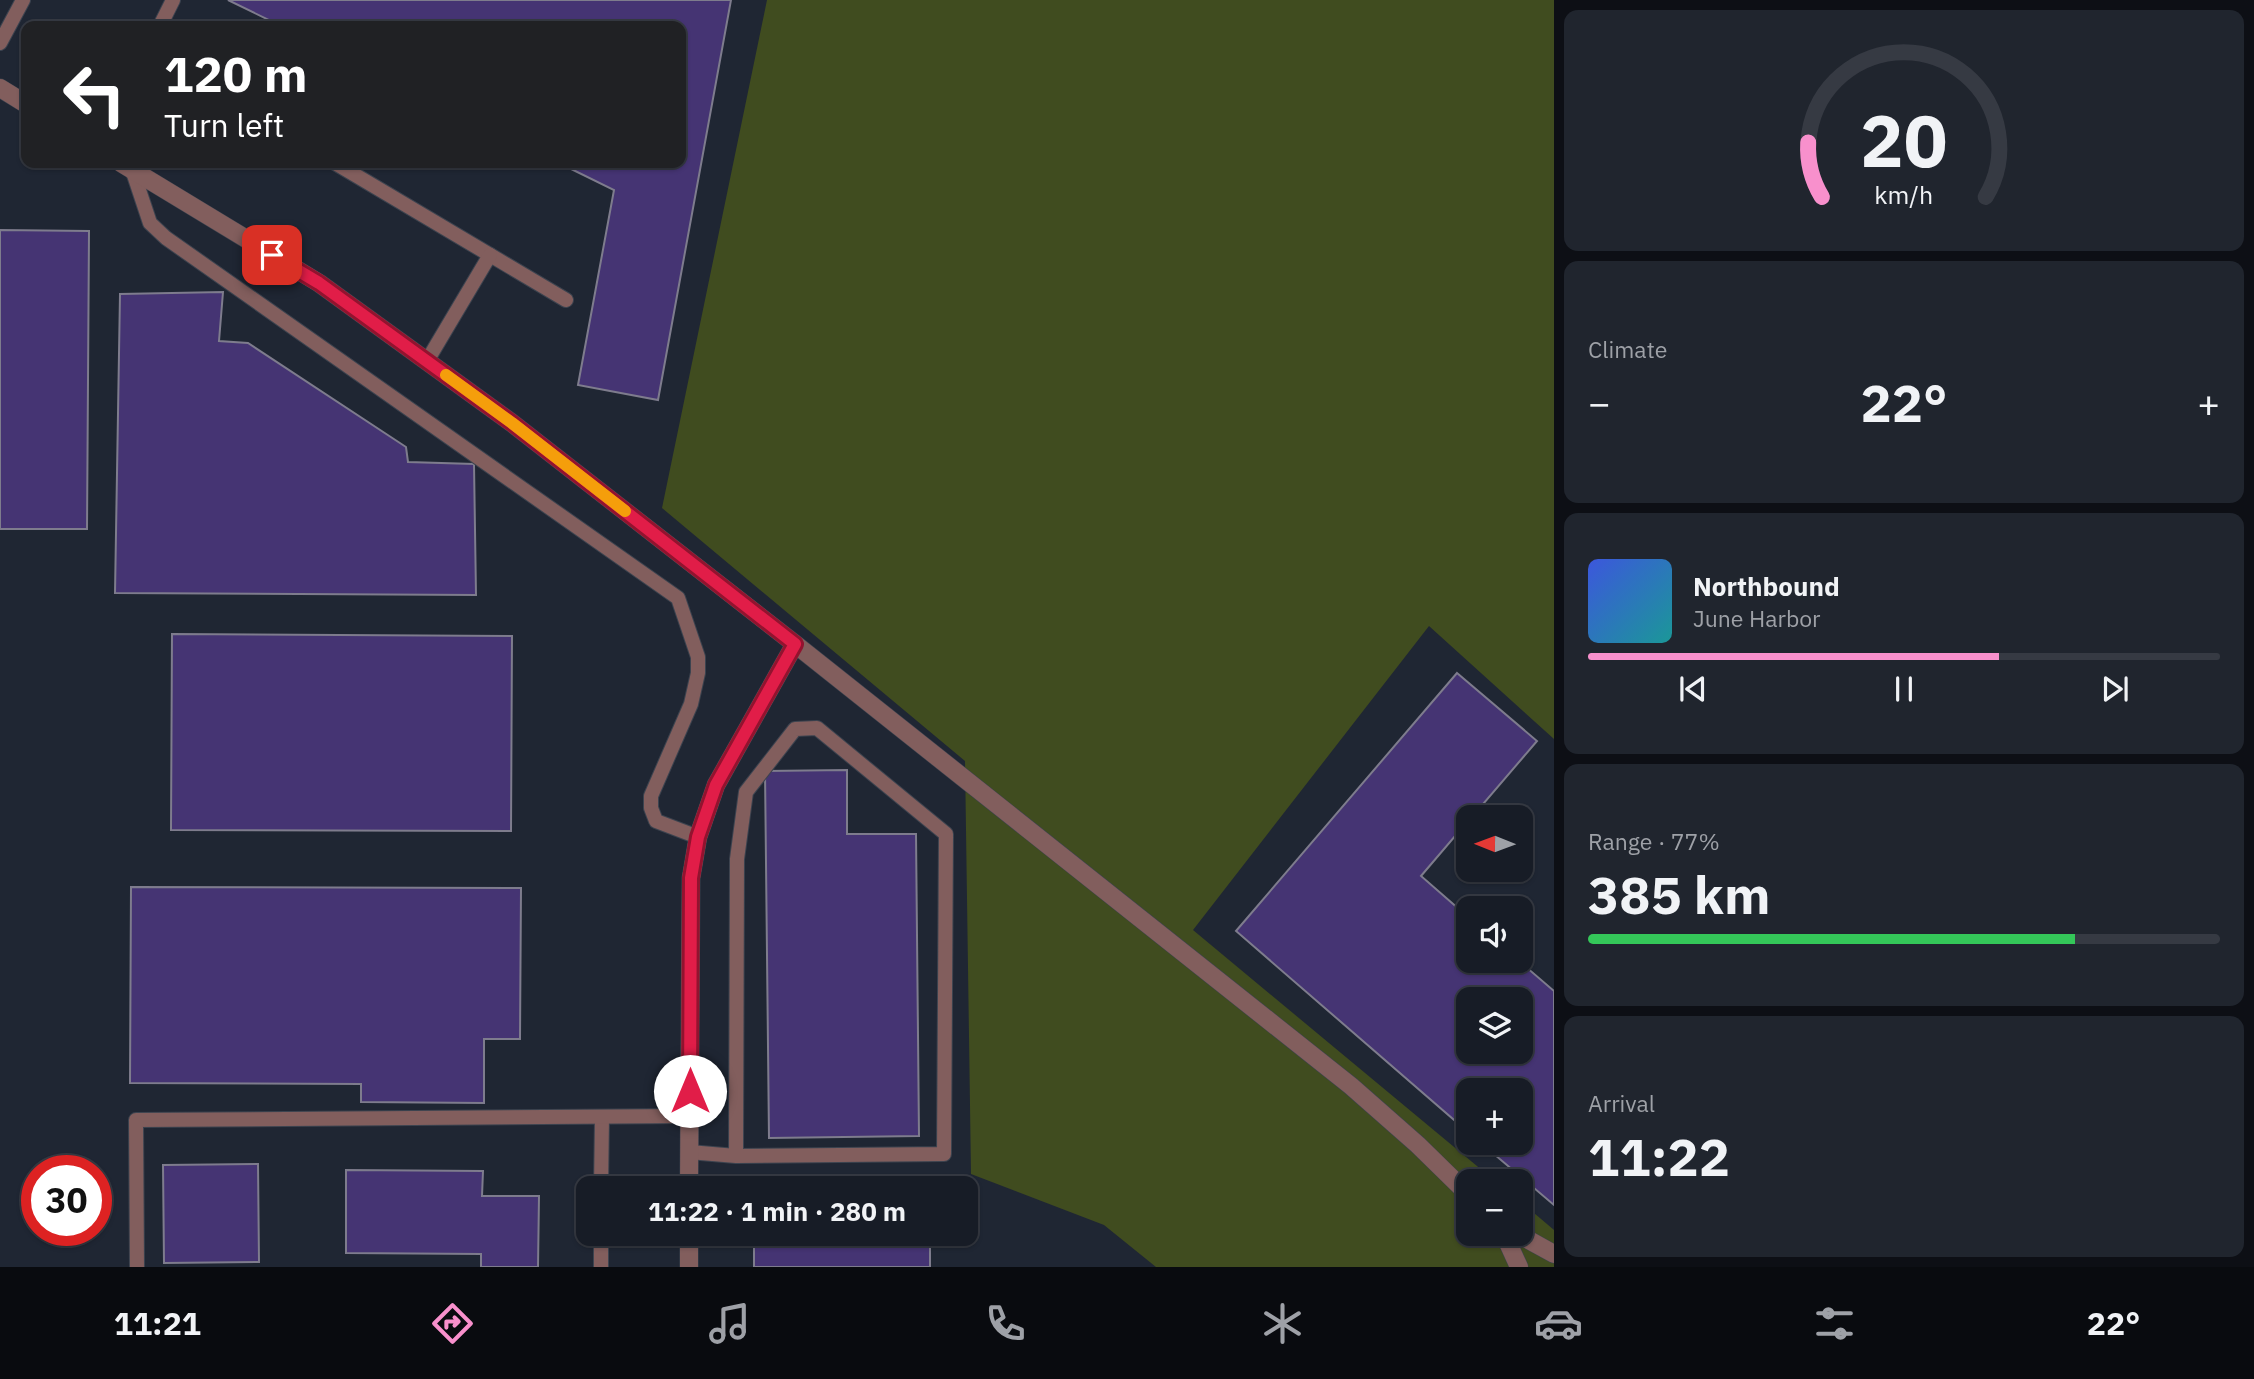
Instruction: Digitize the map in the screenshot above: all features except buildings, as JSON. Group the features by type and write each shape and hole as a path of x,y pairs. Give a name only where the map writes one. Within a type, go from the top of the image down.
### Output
{"street":[{"path":"0,88 21,101"},
{"path":"130,168 319,283 512,423 1351,1086 1456,1182"},
{"path":"689,1176 691,878 698,837 716,785 795,644"},
{"path":"1533,1242 1554,1254"},
{"path":"689,1246 689,1267"},
{"path":"1509,1246 1519,1267"}],"lane":[{"path":"0,43 23,0"},
{"path":"162,21 173,0"},
{"path":"128,168 150,223 166,238 678,598 698,656 698,673 691,704 651,796 651,808 656,821 698,837"},
{"path":"343,168 566,300"},
{"path":"426,361 490,255"},
{"path":"689,1152 736,1156 944,1154 946,834 817,728 795,729 746,792 737,859 736,1156"},
{"path":"137,1267 136,1120 689,1116"},
{"path":"601,1176 602,1117"},
{"path":"601,1246 601,1267"}],"green space":[{"path":"767,0 1554,0 1554,739 1429,626 1193,930 1456,1149 1456,1155 1464,1155 1481,1169 1456,1169 1456,1246 1533,1246 1533,1212 1554,1230 1554,1267 1156,1267 1104,1225 971,1174 965,761 662,508"}],"slow traffic":[{"path":"446,375 625,511"}],"route":[{"path":"272,255 319,283 512,423 795,644 716,785 698,837 691,878 690,1091"}]}
